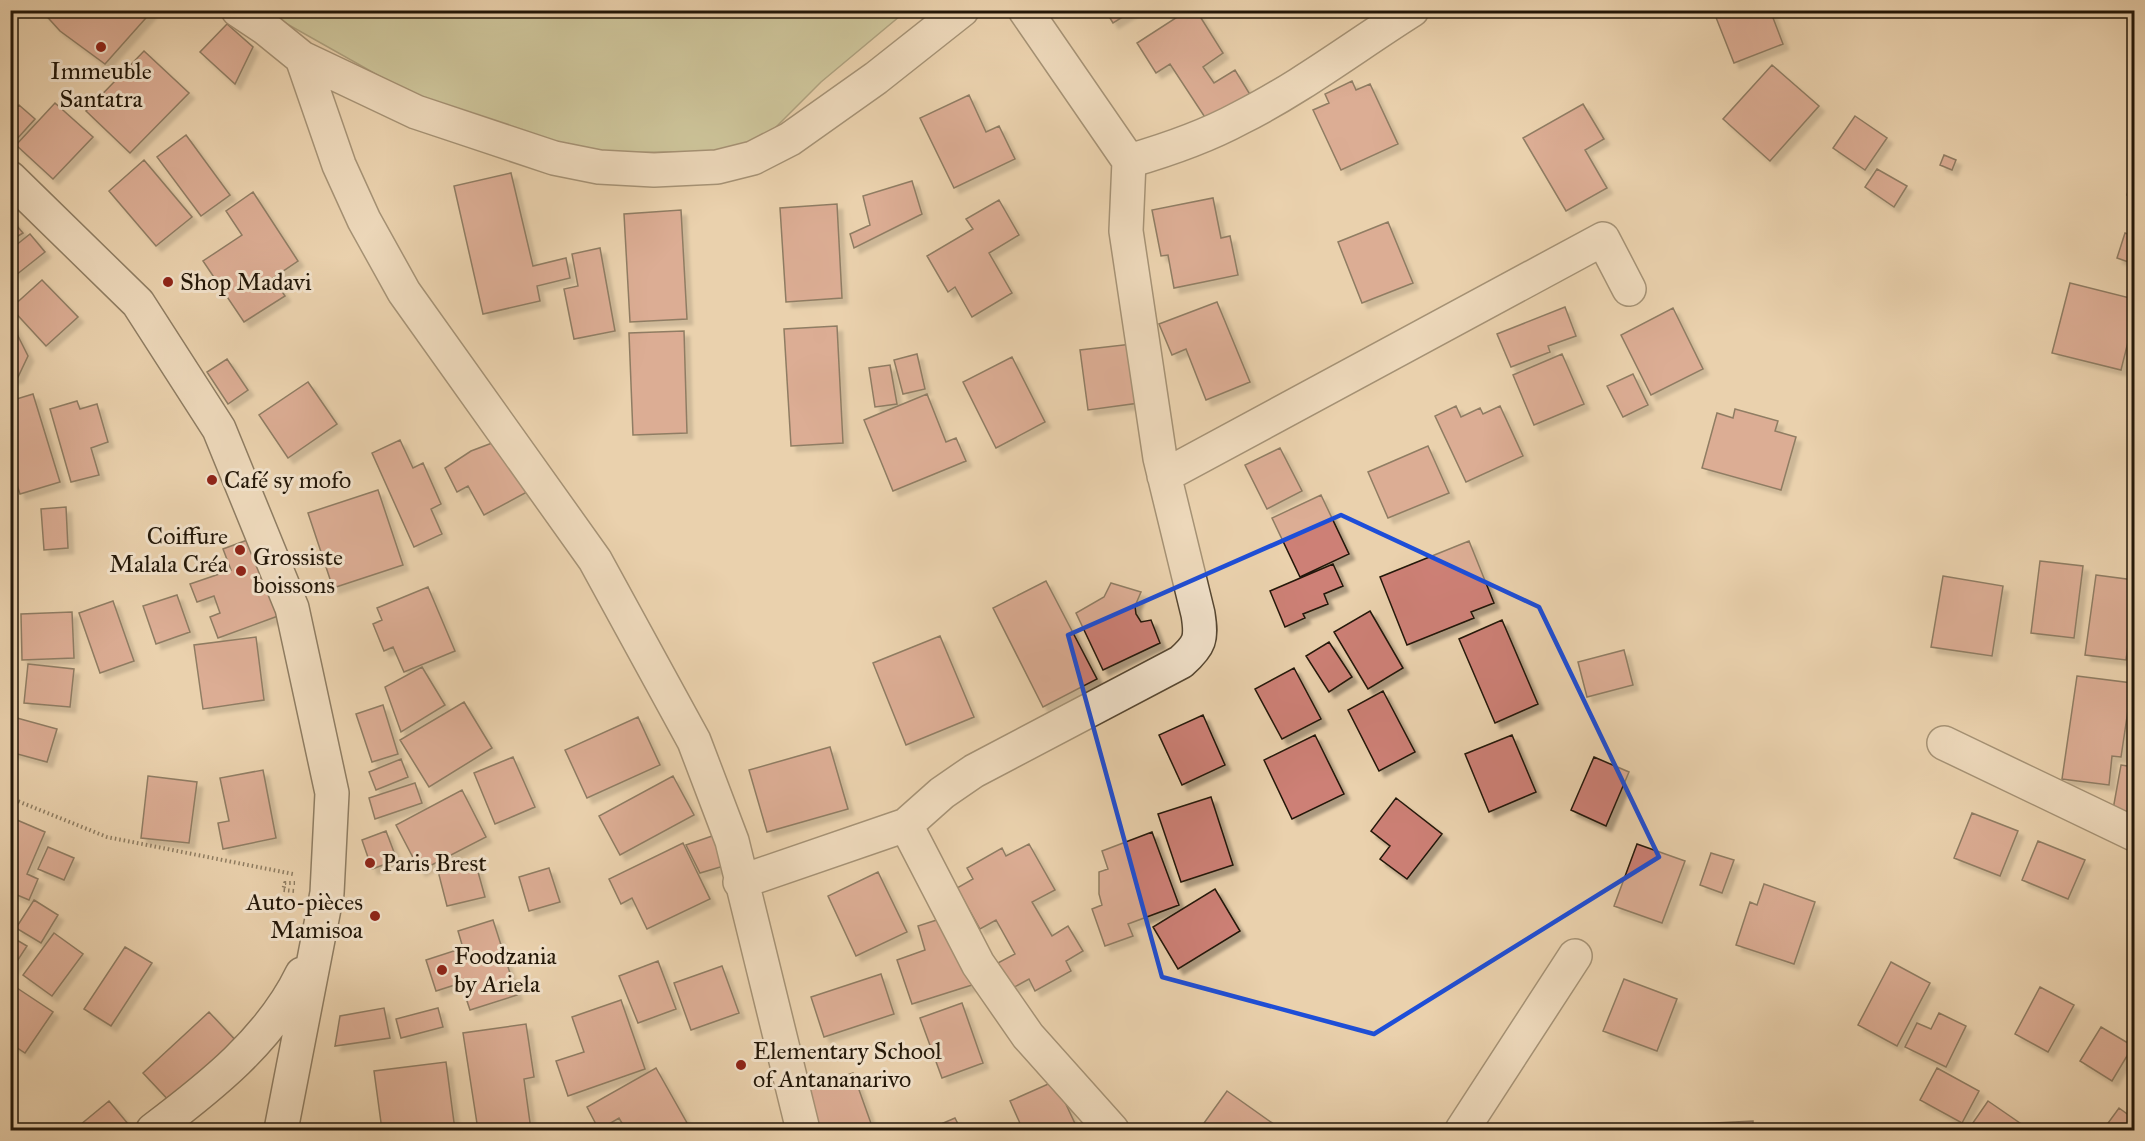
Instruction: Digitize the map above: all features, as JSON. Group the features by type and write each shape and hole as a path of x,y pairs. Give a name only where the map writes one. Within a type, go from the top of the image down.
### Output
{"street":[{"path":"238,10 302,58 416,112 554,158 599,167 654,170 717,166 753,158 790,139 876,78 962,10"},
{"path":"740,882 906,825 942,793 974,771 1181,662 1199,644 1201,630 1198,614 1164,476 1126,231 1129,161 1025,10"},
{"path":"1129,161 1175,147 1240,118 1307,79 1412,10"},
{"path":"302,58 339,165 364,220 404,292 595,560 694,741 732,841 740,882 773,1003 803,1131"},
{"path":"10,178 138,303 219,429 292,608 332,793 327,893 281,1131"},
{"path":"1164,476 1603,239 1629,289"},
{"path":"1944,743 2134,834"},
{"path":"906,825 978,964 1028,1036 1112,1131"},
{"path":"153,1131 196,1098 263,1034 290,998 315,949"},
{"path":"1462,1131 1575,956"}],"path":[{"path":"10,798 108,837 299,875 297,883 285,883 283,890"}],"highlighted area":[{"path":"1341,515 1539,607 1659,857 1374,1034 1162,977 1068,635"}],"green space":[{"path":"264,11 906,11 821,82 752,151 590,153 413,95"}],"building":[{"name":"Immeuble Santatra","path":"41,10 153,10 105,64 60,31"},
{"path":"1105,10 1134,10 1113,23"},
{"path":"1188,10 1196,10 1223,53 1203,67 1214,83 1235,70 1254,101 1212,128 1170,64 1156,73 1137,43"},
{"path":"1726,10 1770,10 1783,44 1734,63 1715,15"},
{"path":"227,24 253,47 235,84 200,52"},
{"path":"144,51 189,93 130,153 86,111"},
{"path":"1772,65 1819,106 1770,161 1723,119"},
{"path":"1352,81 1356,90 1370,84 1398,144 1341,170 1313,110 1329,103 1325,94"},
{"path":"969,95 986,132 999,126 1015,159 954,188 920,118"},
{"path":"55,103 93,137 53,179 16,145"},
{"path":"1583,104 1604,139 1585,150 1607,188 1566,211 1523,138"},
{"path":"19,105 35,119 16,140 10,135 10,115"},
{"path":"1855,116 1887,138 1865,170 1833,148"},
{"path":"186,135 230,195 201,216 157,157"},
{"path":"1944,155 1956,160 1952,170 1940,165"},
{"path":"144,160 192,217 156,246 109,191"},
{"path":"1877,169 1907,186 1894,207 1865,187"},
{"path":"2134,172 2134,197 2127,195"},
{"path":"511,173 533,266 566,258 570,278 537,286 540,301 483,314 454,186"},
{"path":"912,181 922,214 854,248 850,234 870,225 863,196"},
{"path":"253,192 298,261 273,278 285,296 244,322 203,261 242,235 226,211"},
{"path":"1213,198 1221,238 1230,236 1238,275 1174,288 1168,255 1161,256 1152,210"},
{"path":"999,200 1019,235 989,253 1012,293 972,317 955,287 948,292 927,256 973,229 966,219"},
{"path":"837,204 842,298 786,302 780,208"},
{"path":"681,210 687,319 630,322 624,214"},
{"path":"10,218 23,233 10,241"},
{"path":"1388,222 1413,283 1362,303 1338,242"},
{"path":"2125,233 2134,236 2134,264 2117,258"},
{"path":"30,234 45,252 16,275 10,268 10,250"},
{"path":"600,248 615,331 574,339 564,289 578,286 572,254"},
{"path":"42,280 78,317 46,346 11,308"},
{"path":"2070,283 2134,299 2134,318 2121,370 2052,353"},
{"path":"1217,302 1250,382 1206,400 1186,349 1172,355 1159,324"},
{"path":"1565,307 1576,336 1548,346 1550,352 1511,367 1497,334"},
{"path":"1673,308 1703,369 1651,395 1621,335"},
{"path":"10,320 28,356 18,377 10,379"},
{"path":"837,326 843,443 791,446 784,329"},
{"path":"684,331 687,433 633,435 629,333"},
{"path":"1132,344 1139,403 1088,410 1080,350"},
{"path":"917,354 925,389 903,394 894,360"},
{"path":"1562,354 1584,404 1534,425 1513,375"},
{"path":"1012,357 1045,422 996,448 963,382"},
{"path":"227,359 248,390 228,404 207,372"},
{"path":"890,365 897,404 875,407 869,368"},
{"path":"1633,374 1648,405 1623,417 1607,386"},
{"path":"308,382 337,424 288,458 259,415"},
{"path":"33,394 60,482 20,494 10,464 10,401"},
{"path":"927,394 946,442 956,438 966,461 893,491 864,420"},
{"path":"77,401 80,409 97,404 108,442 91,448 99,475 71,482 50,409"},
{"path":"1456,406 1461,417 1480,408 1483,414 1500,406 1523,456 1466,482 1435,416"},
{"path":"1735,409 1778,421 1775,431 1796,437 1781,490 1702,468 1717,413 1733,418"},
{"path":"400,440 413,468 423,463 441,504 431,509 442,534 414,547 372,453"},
{"path":"500,440 527,492 484,515 468,486 457,492 445,468 471,451"},
{"path":"1428,446 1449,493 1388,518 1368,472"},
{"path":"1280,448 1302,491 1267,509 1245,465"},
{"path":"378,490 403,565 333,588 308,513"},
{"path":"1321,495 1349,554 1300,577 1272,518"},
{"path":"66,507 68,548 44,550 41,509"},
{"path":"250,539 278,616 218,638 210,617 220,613 214,596 197,602 190,584 231,570 223,549"},
{"path":"1469,541 1494,603 1471,612 1474,618 1407,645 1380,577"},
{"path":"2040,561 2083,566 2074,638 2031,633"},
{"path":"1333,564 1343,586 1324,594 1328,604 1303,614 1305,618 1285,627 1270,591"},
{"path":"2096,575 2134,580 2134,602 2126,660 2085,655"},
{"path":"1943,576 2003,586 1992,656 1931,647"},
{"path":"1046,581 1097,679 1043,707 993,608"},
{"path":"1111,583 1141,592 1135,606 1136,614 1141,622 1151,620 1160,643 1103,670 1076,613 1104,597"},
{"path":"428,587 455,651 404,672 393,647 384,651 373,624 382,620 377,608"},
{"path":"177,595 190,632 156,644 143,606"},
{"path":"113,601 134,661 100,673 79,613"},
{"path":"1370,611 1403,668 1368,689 1334,632"},
{"path":"72,612 74,658 22,660 21,614"},
{"path":"1502,620 1538,704 1495,723 1459,639"},
{"path":"940,636 974,717 906,745 873,663"},
{"path":"256,637 264,700 203,709 194,645"},
{"path":"1329,642 1352,677 1329,692 1306,656"},
{"path":"1624,650 1633,685 1587,697 1578,662"},
{"path":"28,664 74,669 70,707 24,703"},
{"path":"422,667 445,705 401,732 385,687"},
{"path":"1294,668 1321,719 1282,739 1255,689"},
{"path":"2077,676 2132,683 2121,757 2112,756 2109,785 2062,779"},
{"path":"1383,691 1415,752 1379,771 1348,710"},
{"path":"2134,691 2134,745 2129,744"},
{"path":"464,702 492,748 429,787 400,740"},
{"path":"383,705 398,754 372,762 356,714"},
{"path":"1203,715 1225,765 1182,785 1159,735"},
{"path":"638,717 660,765 587,798 565,750"},
{"path":"17,718 57,729 47,762 10,752"},
{"path":"1315,735 1344,794 1292,819 1264,760"},
{"path":"1512,735 1536,792 1489,812 1465,754"},
{"path":"830,747 848,809 767,832 749,770"},
{"path":"513,757 535,807 495,824 474,773"},
{"path":"1594,757 1629,772 1606,826 1571,810"},
{"path":"401,759 408,777 376,790 369,772"},
{"path":"2121,765 2134,767 2134,825 2112,815"},
{"path":"263,770 276,838 223,849 218,823 229,821 220,778"},
{"path":"148,776 197,782 189,843 141,838"},
{"path":"673,776 694,815 620,855 599,816"},
{"path":"415,783 422,803 375,819 369,798"},
{"path":"462,790 486,837 420,871 396,825"},
{"path":"1211,797 1233,865 1181,882 1158,814"},
{"path":"1396,798 1442,834 1407,879 1380,859 1390,846 1371,831"},
{"path":"1972,813 2018,831 2000,876 1954,858"},
{"path":"10,817 45,832 27,874 38,879 29,900 10,892"},
{"path":"386,831 397,860 372,869 362,840"},
{"path":"1152,832 1179,905 1128,924 1133,936 1105,946 1092,909 1102,905 1099,894 1099,872 1108,869 1102,851"},
{"path":"718,834 727,865 700,873 686,845"},
{"path":"2038,841 2085,860 2068,899 2022,880"},
{"path":"683,843 710,899 647,929 632,898 621,904 609,879"},
{"path":"1029,844 1055,890 1032,902 1052,936 1068,926 1083,951 1066,961 1071,971 1035,991 1029,979 1009,990 994,965 1015,954 996,920 980,929 957,888 973,879 967,868 1002,848 1006,856"},
{"path":"1637,844 1685,861 1662,923 1614,906"},
{"path":"48,847 74,858 64,880 38,869"},
{"path":"1711,853 1734,860 1722,893 1700,885"},
{"path":"475,861 485,897 447,906 438,871"},
{"path":"549,868 560,902 529,911 519,877"},
{"path":"878,872 907,932 856,956 828,896"},
{"path":"1764,884 1815,902 1794,964 1736,945 1750,902 1757,905"},
{"path":"1215,889 1240,931 1178,969 1153,927"},
{"path":"34,900 58,915 41,943 16,928"},
{"path":"943,918 972,985 912,1004 897,960 925,950 918,926"},
{"path":"493,920 517,995 470,1010 461,983 436,991 426,960 463,948 458,931"},
{"path":"54,933 83,954 52,996 23,975"},
{"path":"10,936 27,946 10,972"},
{"path":"125,947 152,963 111,1026 84,1009"},
{"path":"658,961 676,1009 638,1023 619,976"},
{"path":"1891,962 1930,983 1897,1046 1858,1025"},
{"path":"722,966 739,1013 691,1030 674,983"},
{"path":"881,974 894,1014 824,1037 811,997"},
{"path":"1624,979 1677,999 1657,1051 1603,1031"},
{"path":"14,986 53,1012 25,1053 10,1043 10,990"},
{"path":"2040,987 2074,1005 2048,1052 2015,1034"},
{"path":"621,1000 645,1069 568,1096 556,1061 584,1052 572,1017"},
{"path":"962,1003 983,1063 942,1078 920,1018"},
{"path":"384,1008 390,1038 335,1046 340,1016"},
{"path":"438,1008 443,1027 401,1038 396,1019"},
{"path":"209,1012 240,1045 174,1106 143,1073"},
{"path":"1939,1013 1966,1026 1946,1067 1905,1047 1917,1023 1931,1029"},
{"path":"526,1024 534,1077 524,1079 531,1130 478,1130 463,1033"},
{"path":"2101,1027 2133,1046 2112,1081 2080,1061"},
{"path":"446,1062 455,1130 382,1130 374,1071"},
{"path":"656,1068 691,1130 626,1130 619,1118 599,1130 587,1107"},
{"path":"1937,1068 1979,1091 1962,1123 1920,1100"},
{"path":"853,1073 873,1129 820,1130 805,1090"},
{"path":"1055,1081 1078,1130 1023,1130 1010,1101"},
{"path":"1227,1091 1282,1130 1199,1130"},
{"path":"109,1101 129,1125 122,1130 74,1130"},
{"path":"1988,1101 2030,1130 1968,1130"},
{"path":"2119,1108 2134,1119 2134,1130 2103,1130"},
{"path":"955,1118 961,1130 927,1130"},
{"path":"1753,1121 1753,1130 1697,1130 1696,1124"}],"place":[{"name":"Immeuble Santatra","path":"101,47"},
{"name":"Shop Madavi","path":"168,282"},
{"name":"Café sy mofo","path":"212,480"},
{"name":"Coiffure Malala Créa","path":"240,550"},
{"name":"Grossiste boissons","path":"241,571"},
{"name":"Paris Brest","path":"370,863"},
{"name":"Auto-pièces Mamisoa","path":"375,916"},
{"name":"Foodzania by Ariela","path":"442,970"},
{"name":"Elementary School of Antananarivo","path":"741,1065"}]}
